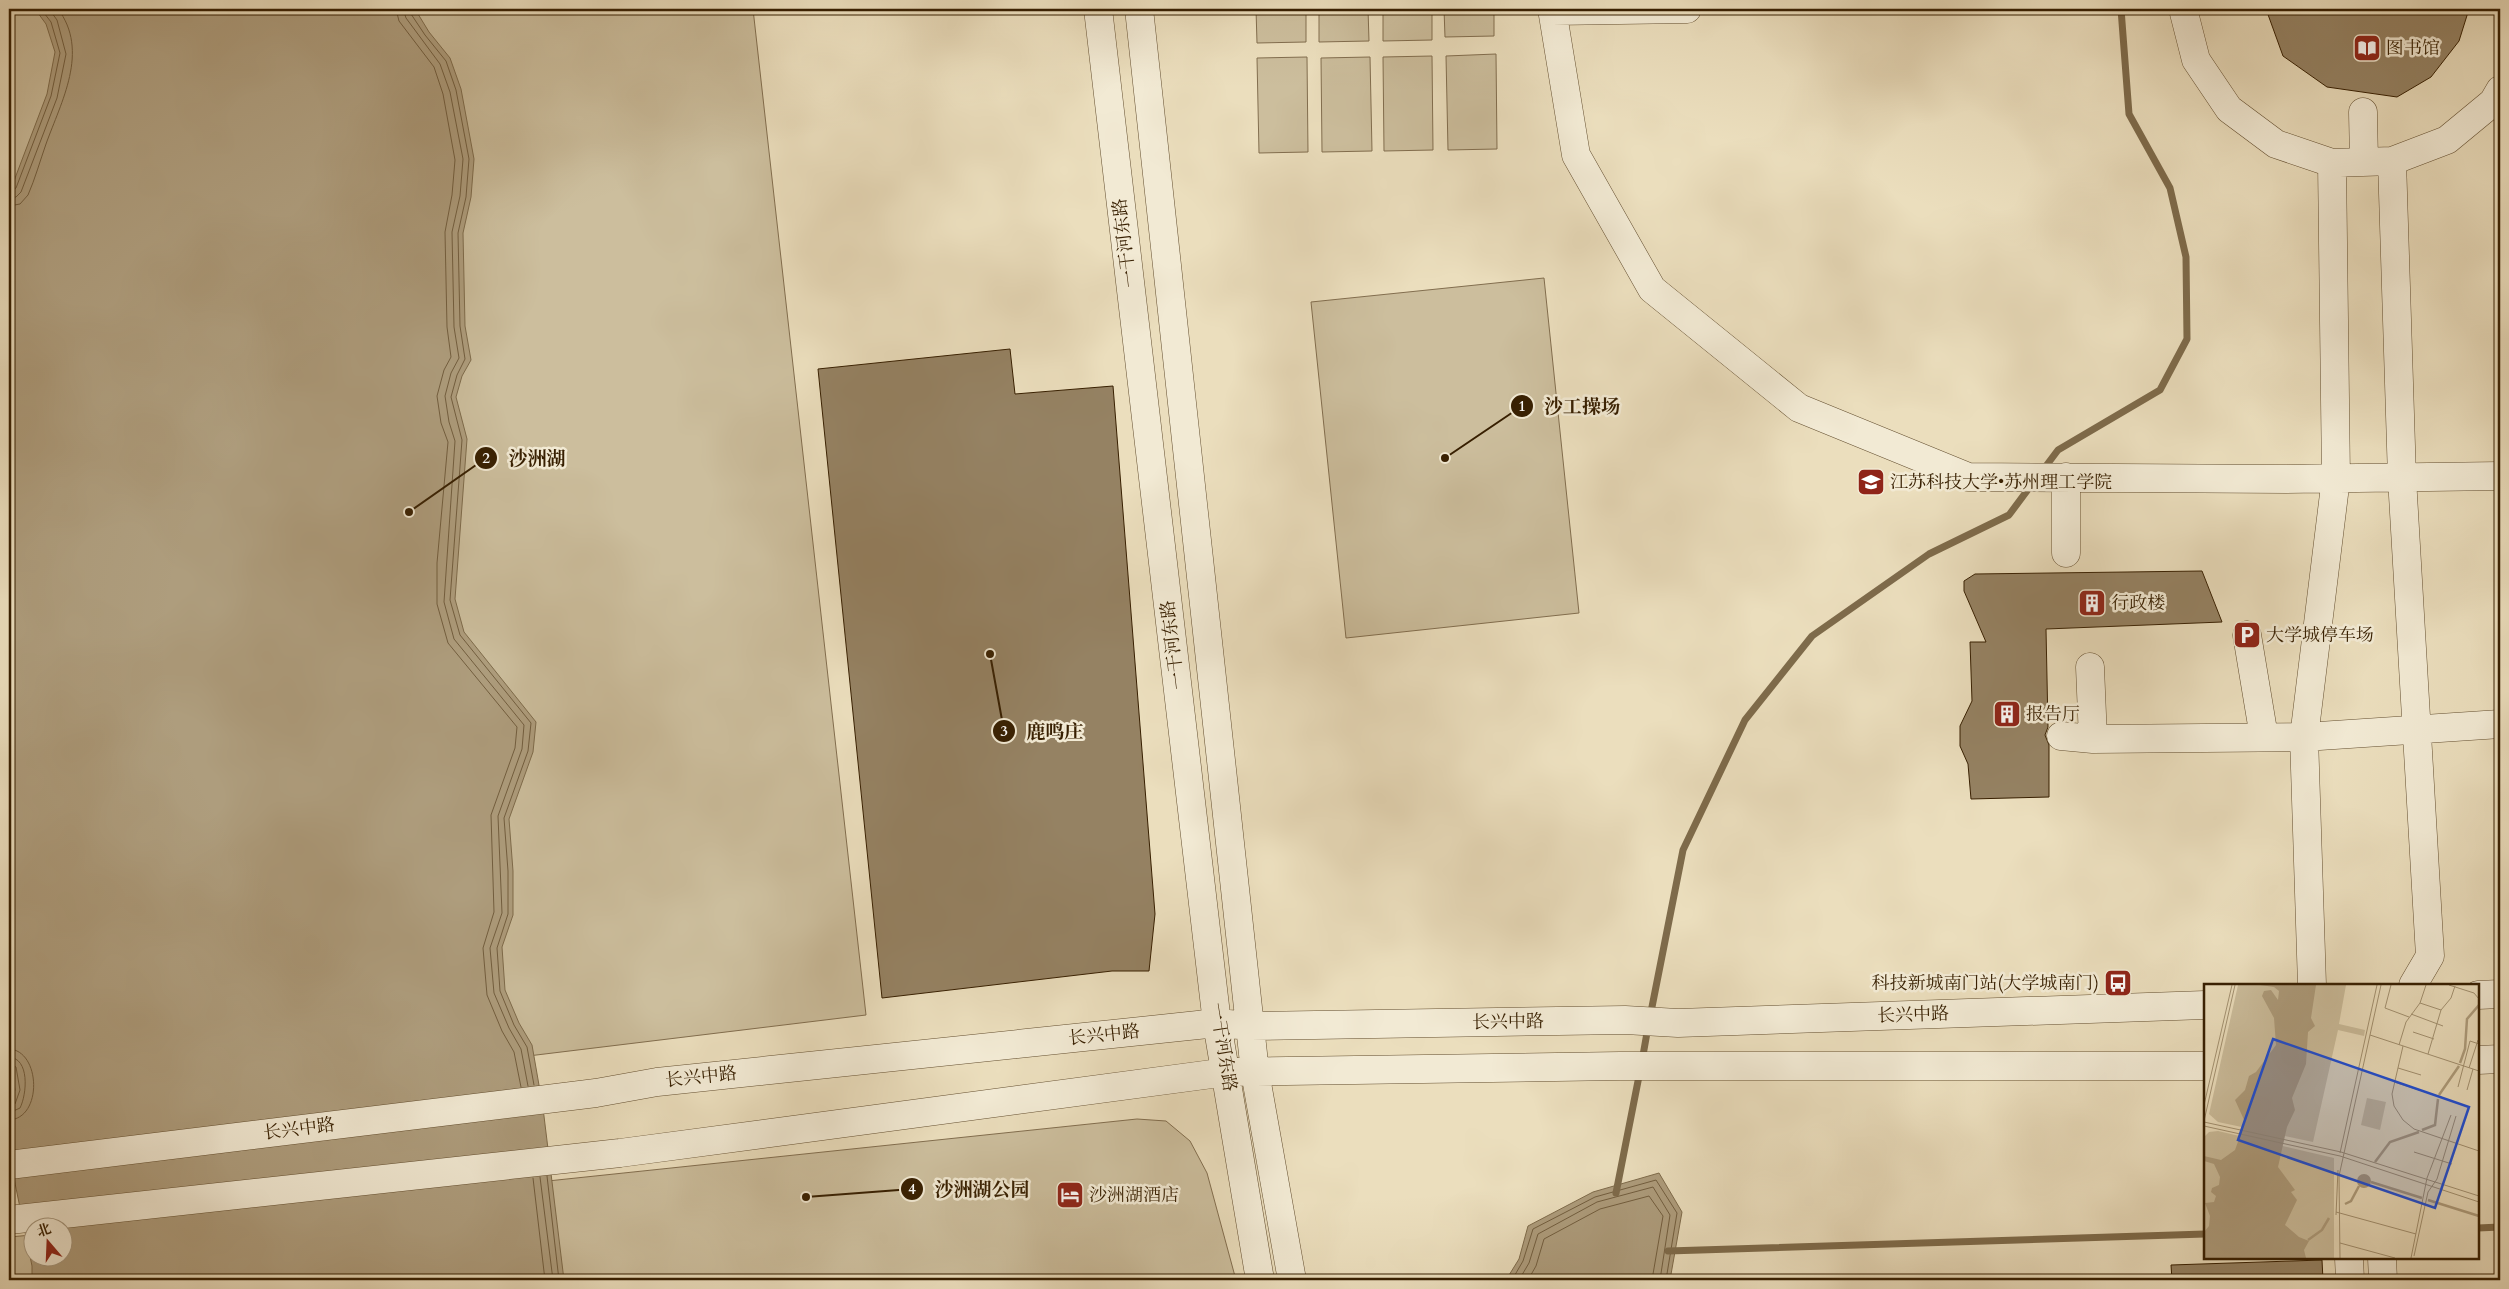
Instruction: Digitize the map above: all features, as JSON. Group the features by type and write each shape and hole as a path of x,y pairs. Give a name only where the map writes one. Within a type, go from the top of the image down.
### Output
{"street":[{"name":"一干河东路","path":"1098,9 1217,1023 1227,1072 1260,1280"},
{"name":"一干河东路","path":"1138,9 1255,1072 1292,1280"},
{"path":"1688,9 1552,10 1576,155 1652,289 1799,408 1968,477 2402,478 2500,476"},
{"path":"2183,9 2196,60 2228,109 2276,144 2332,163 2392,161 2447,140 2493,102 2500,90"},
{"path":"2362,112 2364,162"},
{"path":"2392,161 2402,478 2430,956 2414,984"},
{"path":"2312,984 2304,737 2336,478 2332,163"},
{"path":"2061,477 2066,553"},
{"path":"2247,635 2264,737"},
{"path":"2090,667 2093,739"},
{"path":"2061,736 2093,739 2304,737 2500,724"},
{"path":"2479,995 2500,994"},
{"name":"长兴中路","path":"9,1165 596,1093 667,1081 1217,1023 1251,1026 1626,1020 1678,1023 2204,1005"},
{"path":"2479,1060 2500,1060"},
{"path":"9,1220 620,1153 1227,1072 1620,1066 2204,1066"},
{"path":"2350,1259 2350,1280"},
{"path":"2382,1259 2383,1280"}],"shaded area":[{"path":"9,9 753,9 866,1015 9,1119"},
{"path":"1256,9 1306,9 1306,42 1257,43"},
{"path":"1319,9 1368,9 1369,41 1319,42"},
{"path":"1383,9 1432,9 1432,40 1383,41"},
{"path":"1444,9 1494,9 1494,36 1445,37"},
{"path":"1496,54 1497,149 1448,150 1446,56"},
{"path":"1432,56 1433,150 1384,151 1383,57"},
{"path":"1307,57 1308,152 1259,153 1257,58"},
{"path":"1370,57 1372,151 1322,152 1321,58"},
{"path":"1544,278 1579,613 1346,638 1311,302"},
{"path":"1137,1119 1166,1121 1190,1141 1207,1173 1236,1280 9,1280 9,1237 22,1236 22,1266 72,1266 72,1231"}],"water":[{"path":"35,9 415,9 429,32 450,58 461,89 474,159 471,197 463,233 465,326 471,360 462,376 456,397 467,439 455,599 464,632 536,722 533,752 509,819 513,871 513,915 502,947 505,990 519,1023 532,1045 543,1108 564,1280 32,1280 32,1266 72,1266 72,1216 22,1217 9,1154 9,1107 15,1090 9,1055 9,194 47,94 55,52 46,24"},
{"path":"1659,1173 1682,1212 1670,1280 1506,1280 1519,1259 1528,1226 1593,1192"}],"building":[{"name":"图书馆","path":"2266,9 2469,9 2459,41 2431,77 2397,97 2327,87 2283,56"},
{"path":"1010,349 1015,394 1113,386 1155,914 1149,971 1112,971 882,998 818,369"},
{"path":"2202,571 2222,622 2046,629 2048,727 2045,735 2049,745 2049,797 1971,799 1968,764 1960,746 1960,726 1972,701 1970,642 1986,642 1964,591 1964,581 1975,574"},
{"path":"2322,1260 2323,1280 2172,1280 2171,1265"}],"waterway":[{"path":"2043,470 2058,450 2160,390 2187,339 2186,257 2170,188 2129,114 2121,9"},
{"path":"1650,1017 1683,850 1745,720 1812,636 1929,554 2009,515 2032,484"},
{"path":"1642,1061 1648,1027"},
{"path":"1616,1193 1640,1071"},
{"path":"2479,1228 2500,1227"},
{"path":"1668,1251 2204,1234"}],"place":[{"name":"图书馆","path":"2367,48"},
{"name":"沙工操场","path":"1445,458"},
{"name":"江苏科技大学•苏州理工学院","path":"1871,482"},
{"name":"沙洲湖","path":"409,512"},
{"name":"行政楼","path":"2092,603"},
{"name":"大学城停车场","path":"2247,635"},
{"name":"鹿鸣庄","path":"990,654"},
{"name":"报告厅","path":"2007,714"},
{"name":"科技新城南门站(大学城南门)","path":"2118,983"},
{"name":"沙洲湖酒店","path":"1070,1195"},
{"name":"沙洲湖公园","path":"806,1197"}]}
